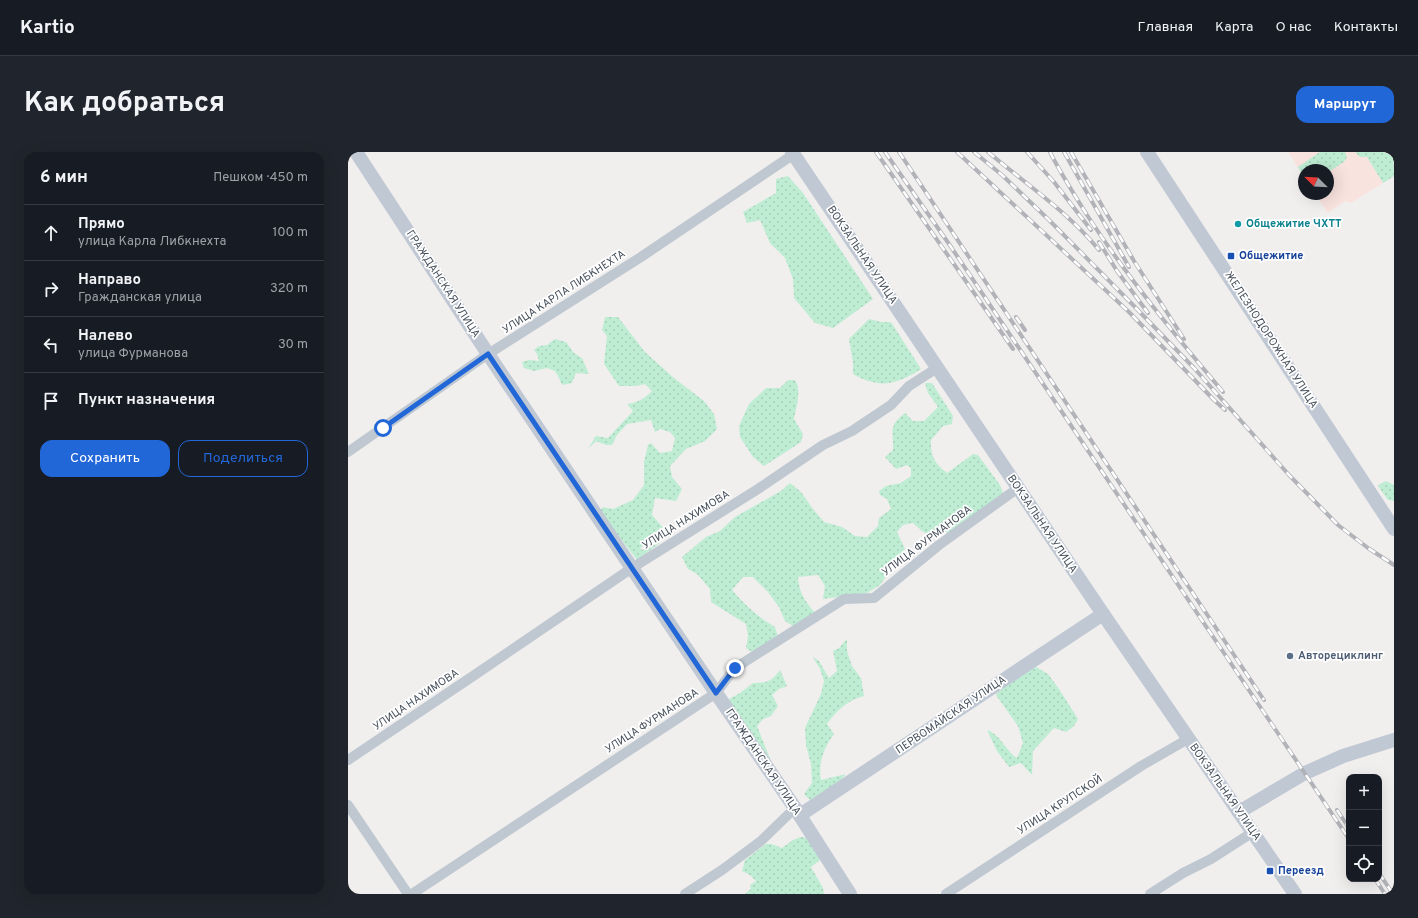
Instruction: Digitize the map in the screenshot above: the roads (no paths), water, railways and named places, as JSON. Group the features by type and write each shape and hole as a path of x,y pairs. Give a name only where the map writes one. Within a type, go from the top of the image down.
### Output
{"street":[{"name":"ГРАЖДАНСКАЯ УЛИЦА","path":"356,152 488,354 716,693 798,812 850,894"},
{"name":"ЖЕЛЕЗНОДОРОЖНАЯ УЛИЦА","path":"1147,152 1394,529"},
{"name":"УЛИЦА КАРЛА ЛИБКНЕХТА","path":"348,452 488,354 647,252 793,153"},
{"name":"ВОКЗАЛЬНАЯ УЛИЦА","path":"793,153 1103,614 1295,894"},
{"name":"УЛИЦА НАХИМОВА","path":"348,760 632,568 758,489 822,445 858,427 891,405 909,386 937,368"},
{"name":"УЛИЦА ФУРМАНОВА","path":"412,894 716,693 735,668 844,599 874,598 939,545 1018,488"},
{"name":"ПЕРВОМАЙСКАЯ УЛИЦА","path":"685,894 722,870 798,812 1103,614"},
{"name":"УЛИЦА КРУПСКОЙ","path":"946,894 1141,766 1188,739"},
{"path":"1239,812 1305,773 1343,756 1394,740"},
{"path":"348,805 408,894"},
{"path":"1150,894 1183,872 1211,859 1253,832"}],"railway":[{"path":"876,152 1013,349"},
{"path":"885,152 949,244 1346,835"},
{"path":"899,152 1264,700"},
{"path":"957,152 1129,312 1225,410"},
{"path":"974,152 1002,175 1048,219 1135,307 1194,368 1289,475 1338,525 1368,548 1394,565"},
{"path":"988,152 1074,223 1099,250"},
{"path":"1027,152 1054,182 1091,230"},
{"path":"1050,152 1087,215 1135,284 1223,392"},
{"path":"1064,152 1129,267"},
{"path":"1071,152 1134,261 1184,339"},
{"path":"1099,242 1117,271 1148,313"},
{"path":"1016,317 1025,330"},
{"path":"1337,810 1346,824"},
{"path":"1382,878 1393,894"},
{"path":"1377,882 1385,894"}],"place":[{"name":"Общежитие ЧХТТ","path":"1238,224"},
{"name":"Общежитие","path":"1231,256"},
{"name":"Авторециклинг","path":"1290,656"},
{"name":"Переезд","path":"1270,871"}]}
